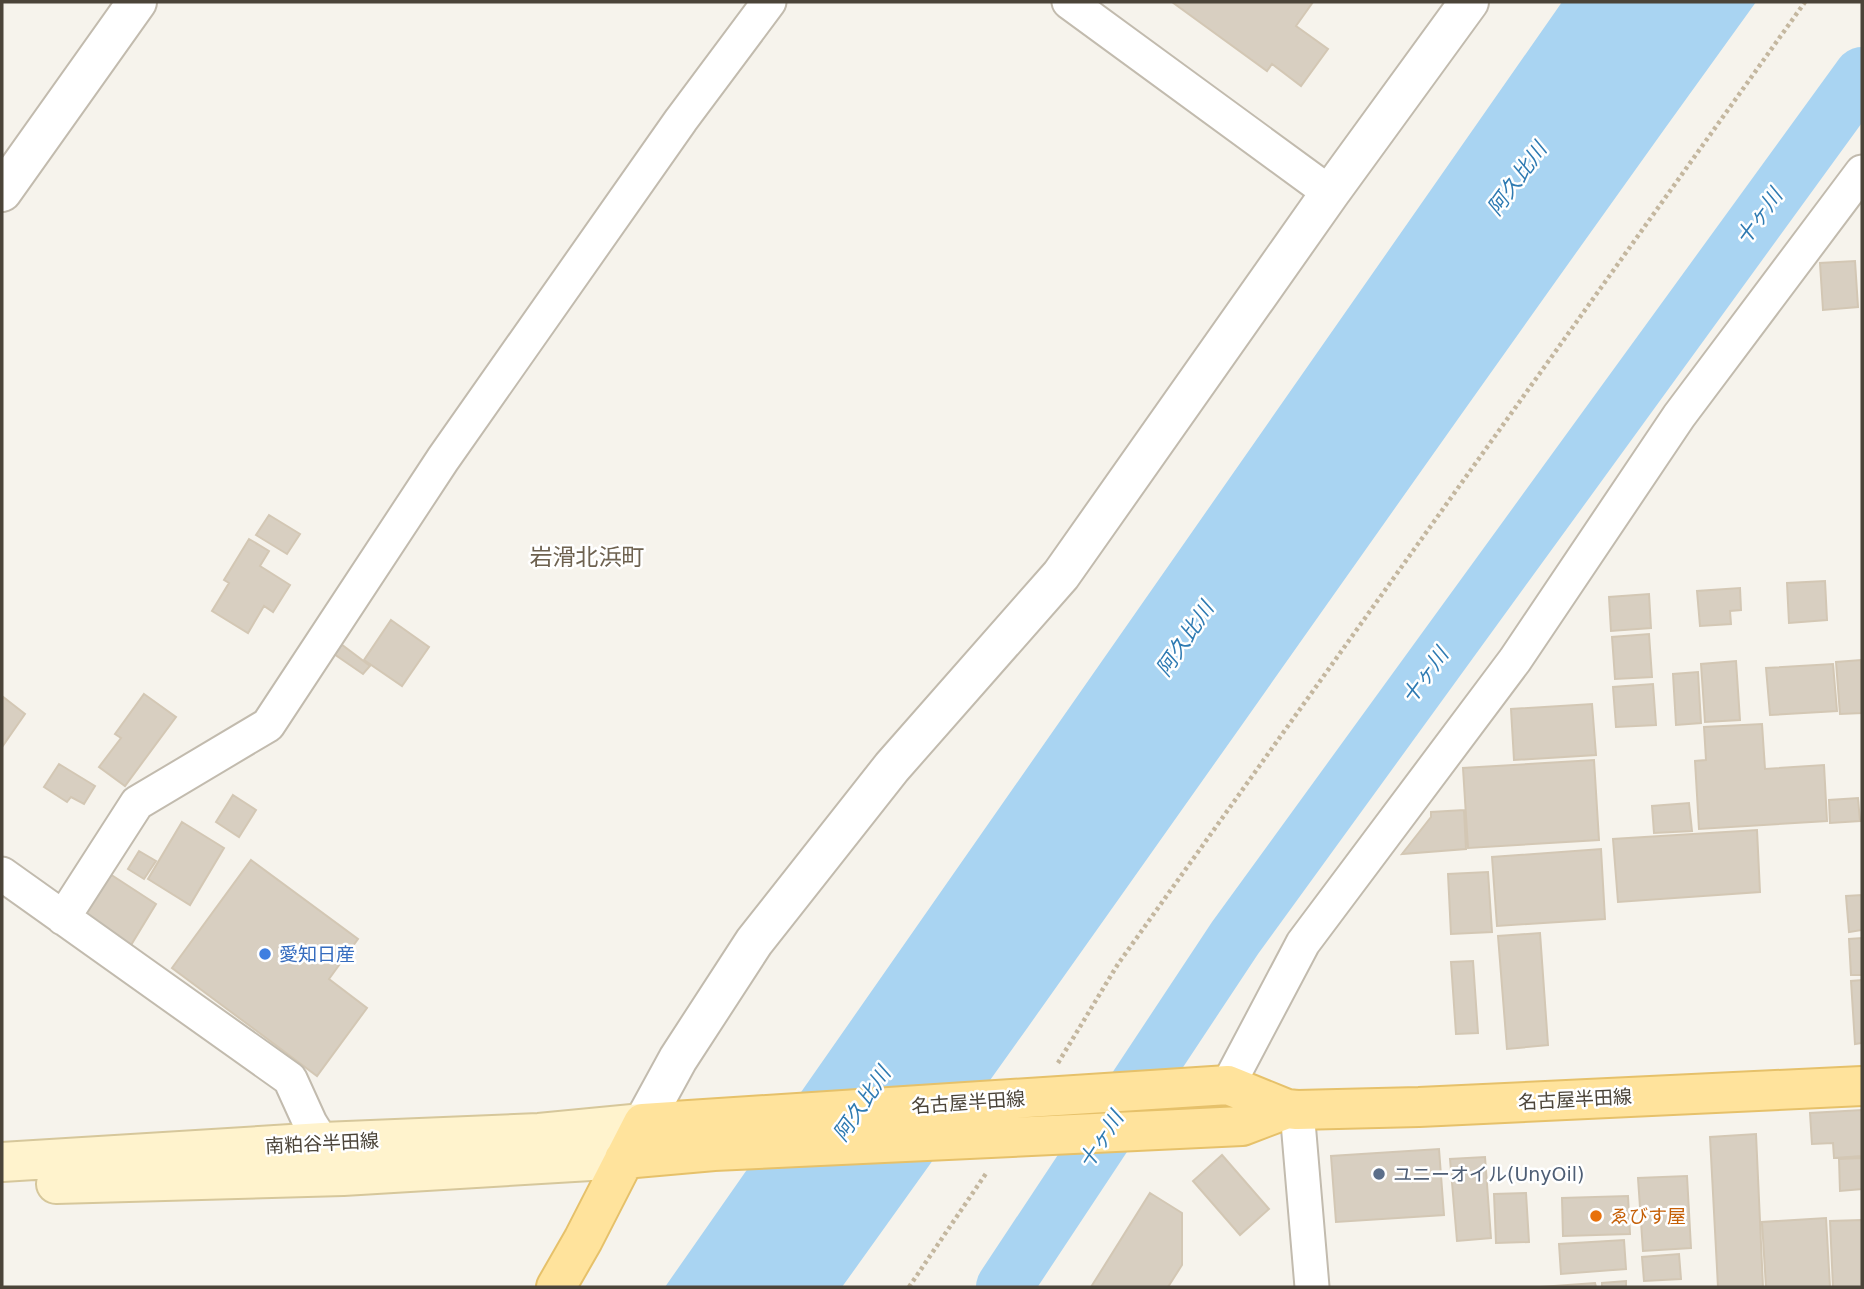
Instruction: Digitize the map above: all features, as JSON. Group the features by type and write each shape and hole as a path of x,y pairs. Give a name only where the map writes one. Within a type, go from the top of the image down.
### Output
{"main road":[{"name":"名古屋半田線","path":"643,1123 1228,1085 1292,1109"},
{"name":"名古屋半田線","path":"624,1159 714,1151 1242,1126 1292,1109 1419,1107 1862,1086"},
{"name":"南粕谷半田線","path":"2,1162 323,1142 539,1133 643,1123"},
{"path":"556,1287 643,1123"},
{"name":"南粕谷半田線","path":"2,1186 343,1176 624,1159"}],"street":[{"path":"2,192 137,2"},
{"path":"63,918 137,803 268,725 443,459 681,120 769,2"},
{"path":"1069,2 1330,193"},
{"path":"643,1123 678,1059 754,942 892,767 1061,575 1330,193 1469,2"},
{"path":"1228,1085 1303,943 1515,660 1679,416 1862,172"},
{"path":"2,874 290,1079 310,1123 343,1176"},
{"path":"1292,1109 1312,1287"}],"path":[{"path":"1056,1072 1058,1063 1118,964 1804,2"},
{"path":"909,1287 995,1159 1003,1137"}],"water":[{"name":"阿久比川","path":"1562,2 1756,2 842,1287 665,1287"}],"building":[{"path":"1172,2 1313,2 1296,26 1328,49 1301,86 1272,64 1267,71"},
{"path":"1855,261 1858,307 1823,310 1820,263"},
{"path":"269,515 300,534 287,554 256,535"},
{"path":"249,539 269,551 260,566 290,585 273,612 264,606 248,633 212,611 229,583 224,580"},
{"path":"1825,581 1827,620 1789,623 1787,583"},
{"path":"1740,588 1741,610 1730,611 1731,624 1700,626 1697,591"},
{"path":"1649,594 1651,628 1611,631 1609,597"},
{"path":"391,620 429,647 402,686 364,660"},
{"path":"1649,634 1652,677 1615,679 1612,637"},
{"path":"341,644 370,666 363,674 334,654"},
{"path":"1861,660 1862,713 1840,714 1836,662"},
{"path":"1736,661 1740,720 1705,722 1701,664"},
{"path":"1833,664 1837,711 1770,715 1766,668"},
{"path":"1698,672 1701,723 1676,725 1673,674"},
{"path":"1653,684 1656,725 1616,727 1613,687"},
{"path":"144,694 176,717 125,786 99,767 121,738 115,734"},
{"path":"2,696 25,714 2,747"},
{"path":"1592,704 1596,755 1514,760 1511,709"},
{"path":"1762,724 1765,769 1824,765 1827,821 1699,829 1695,761 1706,760 1704,727"},
{"path":"1594,760 1599,840 1468,848 1463,768"},
{"path":"59,764 95,786 84,804 71,797 67,802 44,787"},
{"path":"233,795 256,810 239,837 216,822"},
{"path":"1858,798 1860,821 1830,823 1829,800"},
{"path":"1689,803 1692,831 1654,833 1652,806"},
{"path":"1464,810 1466,849 1402,854 1431,817 1431,812"},
{"path":"182,822 224,848 190,905 148,879"},
{"path":"1757,830 1760,892 1618,902 1613,839"},
{"path":"1601,849 1605,919 1497,926 1492,857"},
{"path":"139,851 156,861 144,879 128,869"},
{"name":"愛知日産","path":"251,860 358,939 329,979 367,1008 317,1076 172,968"},
{"path":"1488,872 1492,932 1451,934 1448,874"},
{"path":"110,874 156,904 131,945 84,914"},
{"path":"1862,895 1862,930 1849,932 1846,896"},
{"path":"1540,933 1548,1045 1507,1049 1498,936"},
{"path":"1862,938 1862,975 1851,975 1849,939"},
{"path":"1473,961 1478,1033 1456,1034 1451,962"},
{"path":"1862,980 1862,1043 1855,1044 1851,981"},
{"path":"1862,1110 1862,1156 1834,1158 1833,1143 1812,1144 1810,1113"},
{"path":"1756,1134 1763,1287 1718,1287 1710,1137"},
{"path":"1439,1149 1444,1215 1336,1222 1331,1156"},
{"path":"1222,1155 1269,1209 1240,1235 1193,1181"},
{"path":"1485,1157 1491,1238 1457,1241 1450,1159"},
{"path":"1862,1158 1862,1189 1840,1191 1839,1159"},
{"path":"1687,1176 1691,1248 1643,1251 1638,1178"},
{"path":"1150,1193 1182,1213 1182,1265 1168,1287 1091,1287"},
{"path":"1526,1193 1529,1242 1496,1243 1494,1194"},
{"name":"ゑびす屋","path":"1628,1196 1630,1234 1563,1236 1562,1198"},
{"path":"1826,1218 1830,1287 1766,1287 1762,1222"},
{"path":"1862,1220 1862,1287 1833,1287 1830,1221"},
{"path":"1624,1240 1626,1269 1561,1274 1559,1244"},
{"path":"1679,1254 1681,1279 1644,1281 1642,1257"},
{"path":"1626,1281 1626,1287 1602,1287 1602,1283"},
{"path":"1595,1283 1596,1287 1540,1287"}],"waterway":[{"name":"十ヶ川","path":"1004,1287 1235,938 1862,75"}],"place":[{"name":"愛知日産","path":"265,954"},
{"name":"ユニーオイル(UnyOil)","path":"1379,1174"},
{"name":"ゑびす屋","path":"1596,1216"}],"district":[{"name":"岩滑北浜町","path":"587,557"}]}
